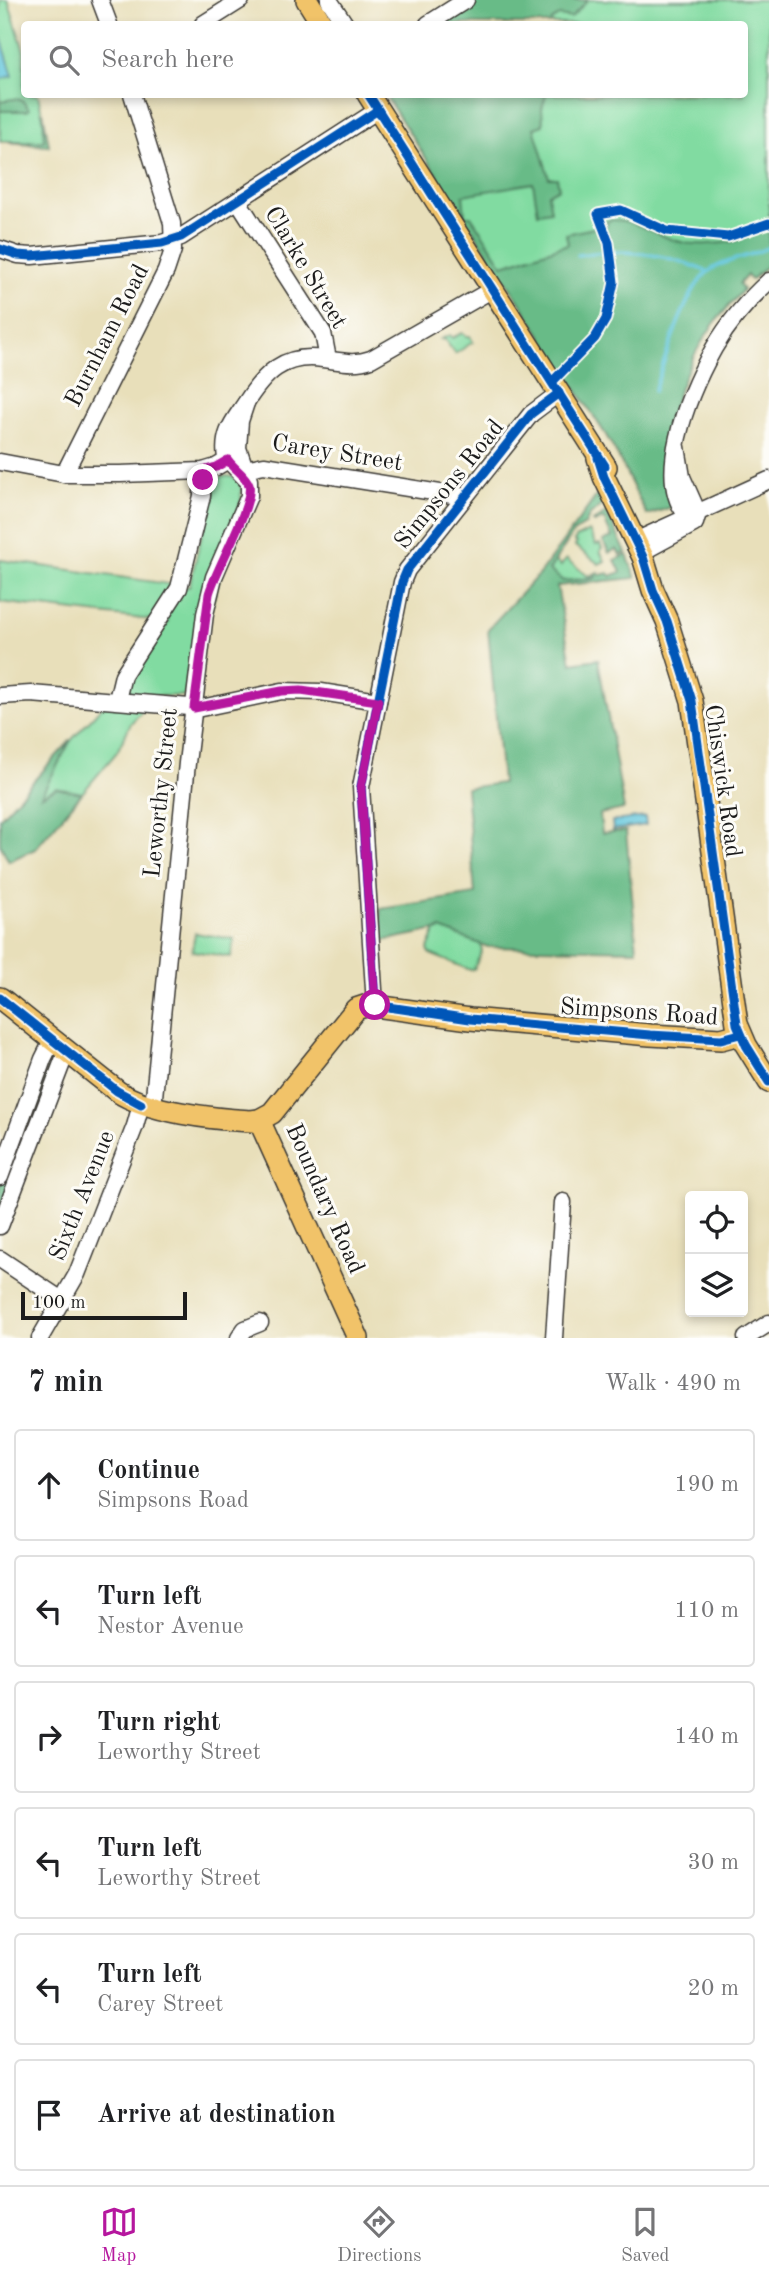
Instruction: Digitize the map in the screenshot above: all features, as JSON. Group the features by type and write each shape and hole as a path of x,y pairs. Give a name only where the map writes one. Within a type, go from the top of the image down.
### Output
{"main road":[{"path":"307,0 320,21"},
{"path":"373,102 559,393"},
{"name":"Chiswick Road","path":"559,393 611,475 643,543 660,588 667,621 692,701 730,984 740,1034"},
{"path":"0,998 117,1091 147,1105 224,1119 259,1120"},
{"name":"Simpsons Road","path":"375,1005 470,1019 650,1035 721,1039 740,1034 769,1082"},
{"name":"Boundary Road","path":"358,1338 259,1120 272,1113 356,1009 375,1005"}],"street":[{"path":"100,0 108,21"},
{"path":"208,21 241,0"},
{"path":"329,0 343,21"},
{"path":"433,21 466,0"},
{"name":"Burnham Road","path":"64,474 166,271 174,240 172,223 133,98"},
{"path":"0,250 32,256 174,240 238,201 373,102"},
{"name":"Clarke Street","path":"238,201 323,333 327,359"},
{"path":"693,518 673,476 677,447 691,394 715,346 734,319 769,282"},
{"path":"250,491 244,477 228,460 225,446 228,429 264,376 278,367 308,358 353,363 371,359 493,289"},
{"name":"Simpsons Road","path":"375,1005 361,788 404,575 531,414 559,393"},
{"path":"246,403 240,421 238,443 250,491"},
{"path":"0,462 64,474 120,474 203,471 228,460"},
{"path":"228,460 245,469"},
{"name":"Carey Street","path":"245,469 261,465 465,497"},
{"path":"117,700 123,675 179,588 201,500 203,471"},
{"path":"643,543 769,483"},
{"name":"Leworthy Street","path":"147,1105 209,594 246,507 250,491"},
{"path":"0,696 25,694 194,708 282,691 301,690 378,701"},
{"path":"0,1177 43,1059 60,1044"},
{"path":"0,1226 60,1044"},
{"name":"Sixth Avenue","path":"40,1338 62,1301 86,1251 135,1126 147,1105"},
{"path":"554,1338 563,1202"},
{"path":"0,1259 62,1301"},
{"path":"239,1338 245,1329 260,1323"},
{"path":"746,1338 769,1323"}],"green space":[{"path":"0,0 8,0 21,41 21,98 39,98 49,146 0,141"},
{"path":"476,0 769,0 769,264 751,280 747,275 739,284 743,290 711,327 692,358 680,388 669,423 663,474 675,502 672,507 647,515 606,435 387,98 748,98 748,21 444,21"},
{"path":"476,0 588,0 571,18 559,16 551,21 444,21"},
{"path":"387,98 545,98 542,108 543,125 534,128 549,178 557,178 559,188 548,194 551,211 538,213 533,183 463,195 465,216 471,216 503,265 568,244 566,234 607,225 606,221 624,221 674,240 704,244 734,241 769,225 769,264 751,280 747,275 739,284 743,290 718,318 701,343 677,397 666,436 663,476 675,502 672,507 647,515 606,435"},
{"path":"22,100 29,109 0,111 0,101"},
{"path":"43,111 49,146 0,141 44,141"},
{"path":"462,333 470,336 473,342 455,354 445,340 441,339"},
{"path":"227,476 238,481 241,501 188,689 183,696 156,696 131,723 117,752 35,849 9,861 0,844 0,818 132,674 168,622 0,602 0,560 189,587 214,485 221,477"},
{"path":"598,494 603,504 589,516 585,525 574,532 549,570 563,581 593,579 598,572 599,575 609,573 611,576 621,572 615,560 627,555 636,578 557,586 571,663 598,659 624,809 600,814 602,833 626,831 637,950 488,947 441,929 382,941 380,909 475,894 466,788 502,783 488,629 540,573"},
{"path":"607,512 626,553 620,555 617,549 609,553 603,541 612,537 604,519 593,522"},
{"path":"589,531 596,545 600,544 602,549 600,551 605,561 599,564 575,546 577,537"},
{"path":"566,559 588,576 594,574 596,577 563,581 549,570 555,561 561,566"},
{"path":"71,740 41,796 56,788 82,793 35,849 9,861 0,844 0,818"},
{"path":"441,929 480,943 482,951 474,969 470,970 430,954 428,949 435,932"},
{"path":"195,933 234,939 231,957 192,951"},
{"path":"51,1059 56,1061 0,1225 0,1182"}],"water":[{"path":"0,34 13,76 0,79"},
{"path":"645,817 646,825 613,830 612,821"}],"waterway":[{"path":"654,391 683,310 699,281 714,268 769,247"},
{"path":"578,255 628,252 660,256 708,272"}],"cycle path":[{"path":"371,98 605,466"},
{"path":"0,249 32,256 162,243 181,237 378,110"},
{"path":"552,382 595,338 606,319 614,282 609,243 598,214 621,210 667,231 728,237 769,223"},
{"path":"559,393 531,414 407,570 402,582 361,787 375,1005 470,1019 650,1035 721,1039 740,1034"},
{"path":"598,458 604,477 643,557 653,590 667,621 692,701 737,1024 746,1045 769,1082"},
{"path":"0,998 117,1091 141,1104"}],"route":[{"path":"203,480 203,471 228,460 246,480 250,493 209,594 194,708 269,693 301,690 378,701 361,788 375,1005"}]}
